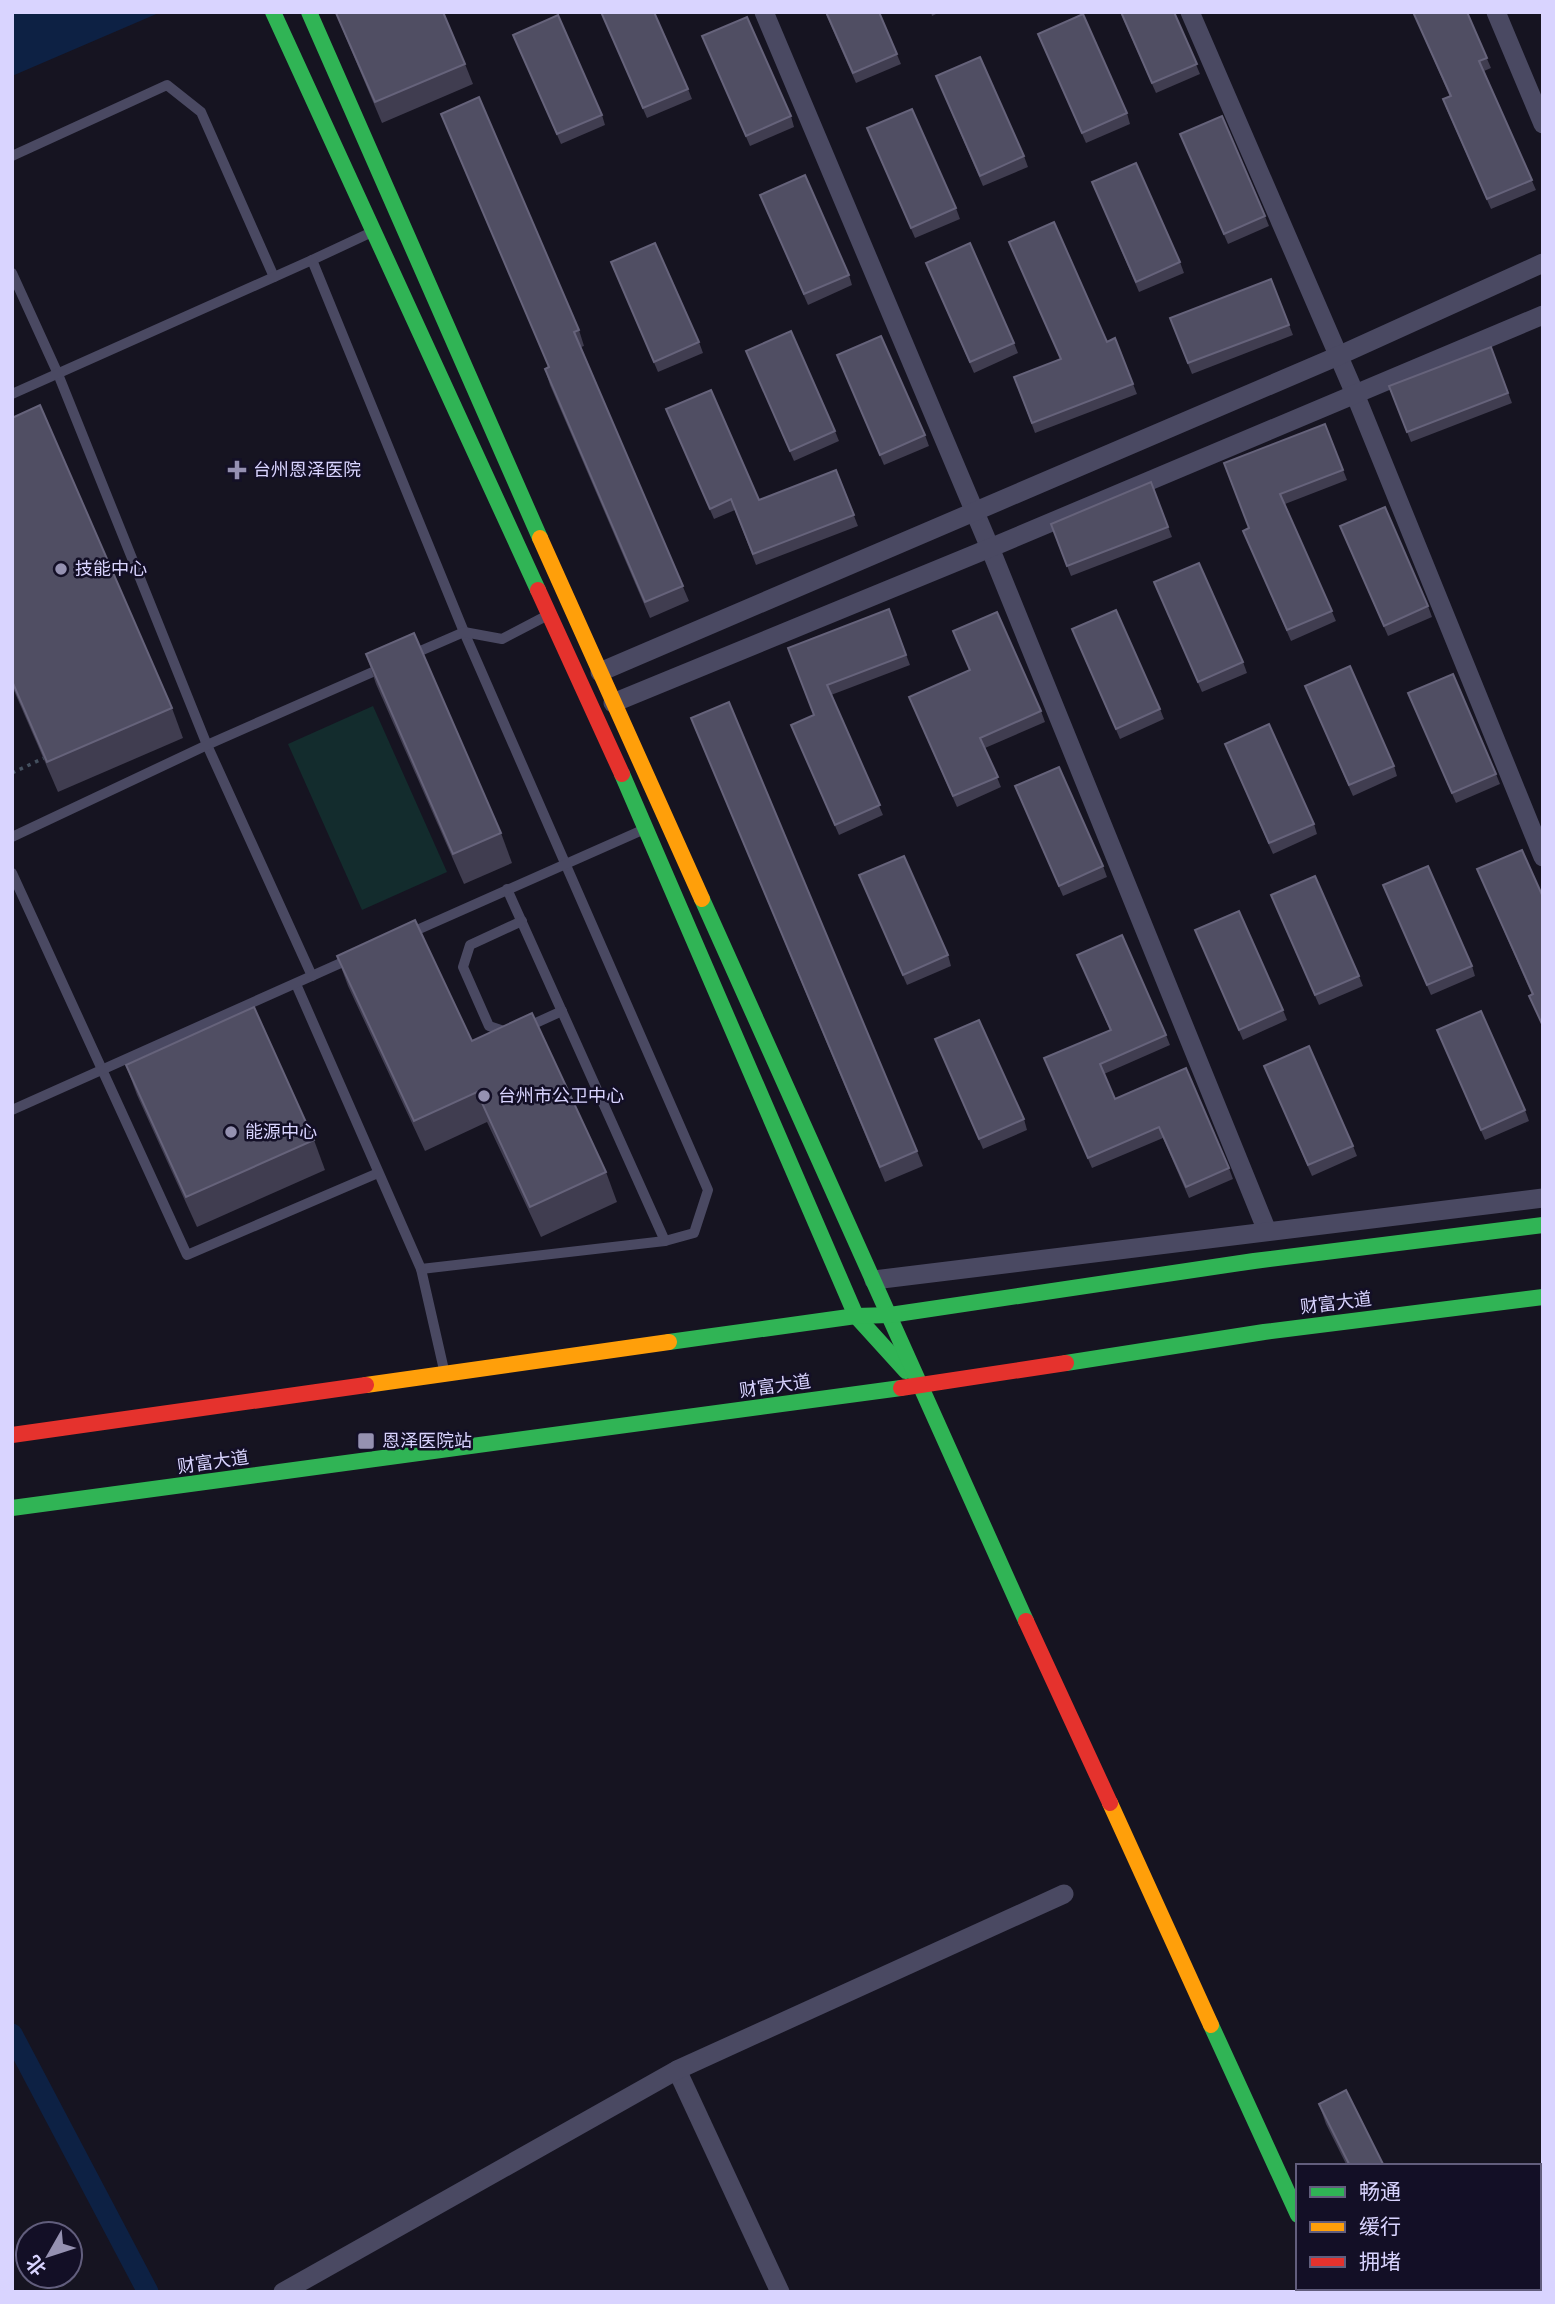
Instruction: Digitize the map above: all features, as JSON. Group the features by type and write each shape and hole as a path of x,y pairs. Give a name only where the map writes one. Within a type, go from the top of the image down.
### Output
{"main road":[{"path":"273,12 296,61 386,226 569,604 890,1315 919,1386 1296,2212"},
{"path":"309,12 386,226 550,614 647,828 856,1316 919,1386"},
{"path":"12,1435 856,1316 890,1315 1254,1261 1543,1224"},
{"name":"财富大道","path":"12,1508 919,1386 1264,1332 1543,1297"}],"street":[{"path":"764,12 976,513 1267,1231"},
{"path":"1190,12 1355,394 1543,857"},
{"path":"1496,12 1543,124"},
{"path":"600,672 1338,356 1543,263"},
{"path":"613,703 990,548 1543,315"},
{"path":"874,1280 1543,1198"},
{"path":"283,2292 677,2070 1064,1894"},
{"path":"677,2070 780,2292"}],"lane":[{"path":"12,156 167,85 201,112 274,277"},
{"path":"12,394 386,226"},
{"path":"312,260 464,632 708,1190 694,1233 665,1241 421,1269"},
{"path":"12,273 58,374 207,745 312,976"},
{"path":"403,659 464,632 502,639 569,604"},
{"path":"12,837 207,745 390,664"},
{"path":"397,938 667,821"},
{"path":"12,873 187,1255 378,1173"},
{"path":"507,889 665,1241"},
{"path":"522,921 470,945 463,967 489,1026 514,1034 562,1011"},
{"path":"12,1110 361,954"},
{"path":"296,984 421,1269 445,1374"}],"path":[{"path":"12,774 44,758"}],"green space":[{"path":"373,706 447,872 362,910 288,744"}],"water":[{"path":"12,12 161,12 12,76"}],"building":[{"path":"443,12 465,64 375,102 336,13"},
{"path":"601,12 654,12 688,89 643,108"},
{"path":"826,12 879,12 897,54 853,73"},
{"path":"1121,12 1174,12 1197,64 1152,83"},
{"path":"1413,12 1467,12 1487,58 1479,61 1532,180 1487,199 1443,99 1451,96"},
{"path":"1083,14 1127,113 1082,133 1038,34"},
{"path":"558,15 602,115 557,134 513,35"},
{"path":"747,17 791,116 746,136 702,36"},
{"path":"980,57 1024,156 980,176 936,76"},
{"path":"479,97 579,330 574,332 683,586 645,602 545,369 549,367 441,114"},
{"path":"912,109 956,208 911,228 867,128"},
{"path":"1222,116 1265,216 1224,234 1180,134"},
{"path":"1136,163 1180,262 1136,282 1092,182"},
{"path":"805,175 849,275 804,294 760,195"},
{"path":"1054,222 1107,342 1115,338 1133,384 1032,423 1014,377 1061,359 1009,242"},
{"path":"655,243 699,342 654,362 611,262"},
{"path":"970,243 1014,343 970,362 926,263"},
{"path":"1271,279 1289,325 1188,363 1170,318"},
{"path":"791,331 835,431 790,451 746,351"},
{"path":"881,336 925,435 880,455 837,355"},
{"path":"1491,347 1508,393 1407,432 1389,386"},
{"path":"711,390 759,500 836,470 854,515 753,554 731,499 710,509 666,409"},
{"name":"技能中心","path":"40,405 172,708 47,762 12,681 12,418"},
{"path":"1325,424 1343,470 1280,494 1332,611 1287,630 1243,531 1249,528 1224,463"},
{"path":"1151,482 1168,527 1067,566 1051,524"},
{"path":"1385,507 1428,606 1384,626 1340,526"},
{"path":"1199,563 1243,662 1198,682 1154,582"},
{"path":"889,609 906,655 827,685 880,805 835,825 791,725 814,715 788,648"},
{"path":"1116,610 1160,709 1116,729 1072,629"},
{"path":"997,612 1041,711 980,738 998,777 953,796 909,697 970,670 953,631"},
{"path":"414,633 501,833 453,854 366,654"},
{"path":"1350,666 1394,766 1349,785 1305,686"},
{"path":"1453,674 1496,774 1452,793 1408,693"},
{"path":"729,702 917,1151 880,1167 691,718"},
{"path":"1269,724 1314,824 1269,843 1225,744"},
{"path":"1059,767 1103,866 1059,886 1015,786"},
{"path":"1522,850 1543,897 1543,1026 1529,996 1533,994 1477,869"},
{"path":"904,856 948,955 903,975 859,875"},
{"path":"1428,866 1472,966 1427,985 1383,885"},
{"path":"1315,876 1359,976 1315,995 1271,895"},
{"path":"1239,911 1283,1010 1239,1030 1195,930"},
{"name":"台州市公卫中心","path":"415,920 472,1041 532,1013 606,1172 530,1207 477,1092 414,1121 337,956"},
{"path":"1122,935 1166,1035 1100,1064 1115,1099 1186,1068 1229,1168 1186,1187 1159,1127 1088,1158 1044,1058 1111,1030 1077,955"},
{"name":"能源中心","path":"254,1007 314,1140 186,1197 126,1065"},
{"path":"1481,1011 1525,1110 1481,1130 1437,1030"},
{"path":"979,1020 1024,1119 979,1139 935,1039"},
{"path":"1309,1046 1353,1146 1308,1165 1264,1066"},
{"path":"1346,2090 1383,2164 1349,2164 1319,2104"}],"waterway":[{"path":"12,2034 148,2292"}],"traffic: fast":[{"path":"273,12 538,590"},
{"path":"309,12 540,538"},
{"path":"622,774 856,1316 906,1371"},
{"path":"702,899 1026,1621"},
{"path":"669,1342 856,1316 890,1315 1254,1261 1543,1225"},
{"path":"1066,1363 1264,1332 1543,1297"},
{"path":"12,1508 901,1388"},
{"path":"1211,2025 1296,2211"}],"traffic: slow":[{"path":"540,538 702,899"},
{"path":"366,1385 669,1342"},
{"path":"1110,1803 1211,2025"}],"traffic: jam":[{"path":"538,590 622,774"},
{"path":"901,1388 1066,1363"},
{"path":"12,1435 366,1385"},
{"path":"1026,1621 1110,1803"}],"place":[{"name":"台州恩泽医院","path":"237,470"},
{"name":"技能中心","path":"61,569"},
{"name":"台州市公卫中心","path":"484,1096"},
{"name":"能源中心","path":"231,1132"},
{"name":"恩泽医院站","path":"366,1441"}]}
